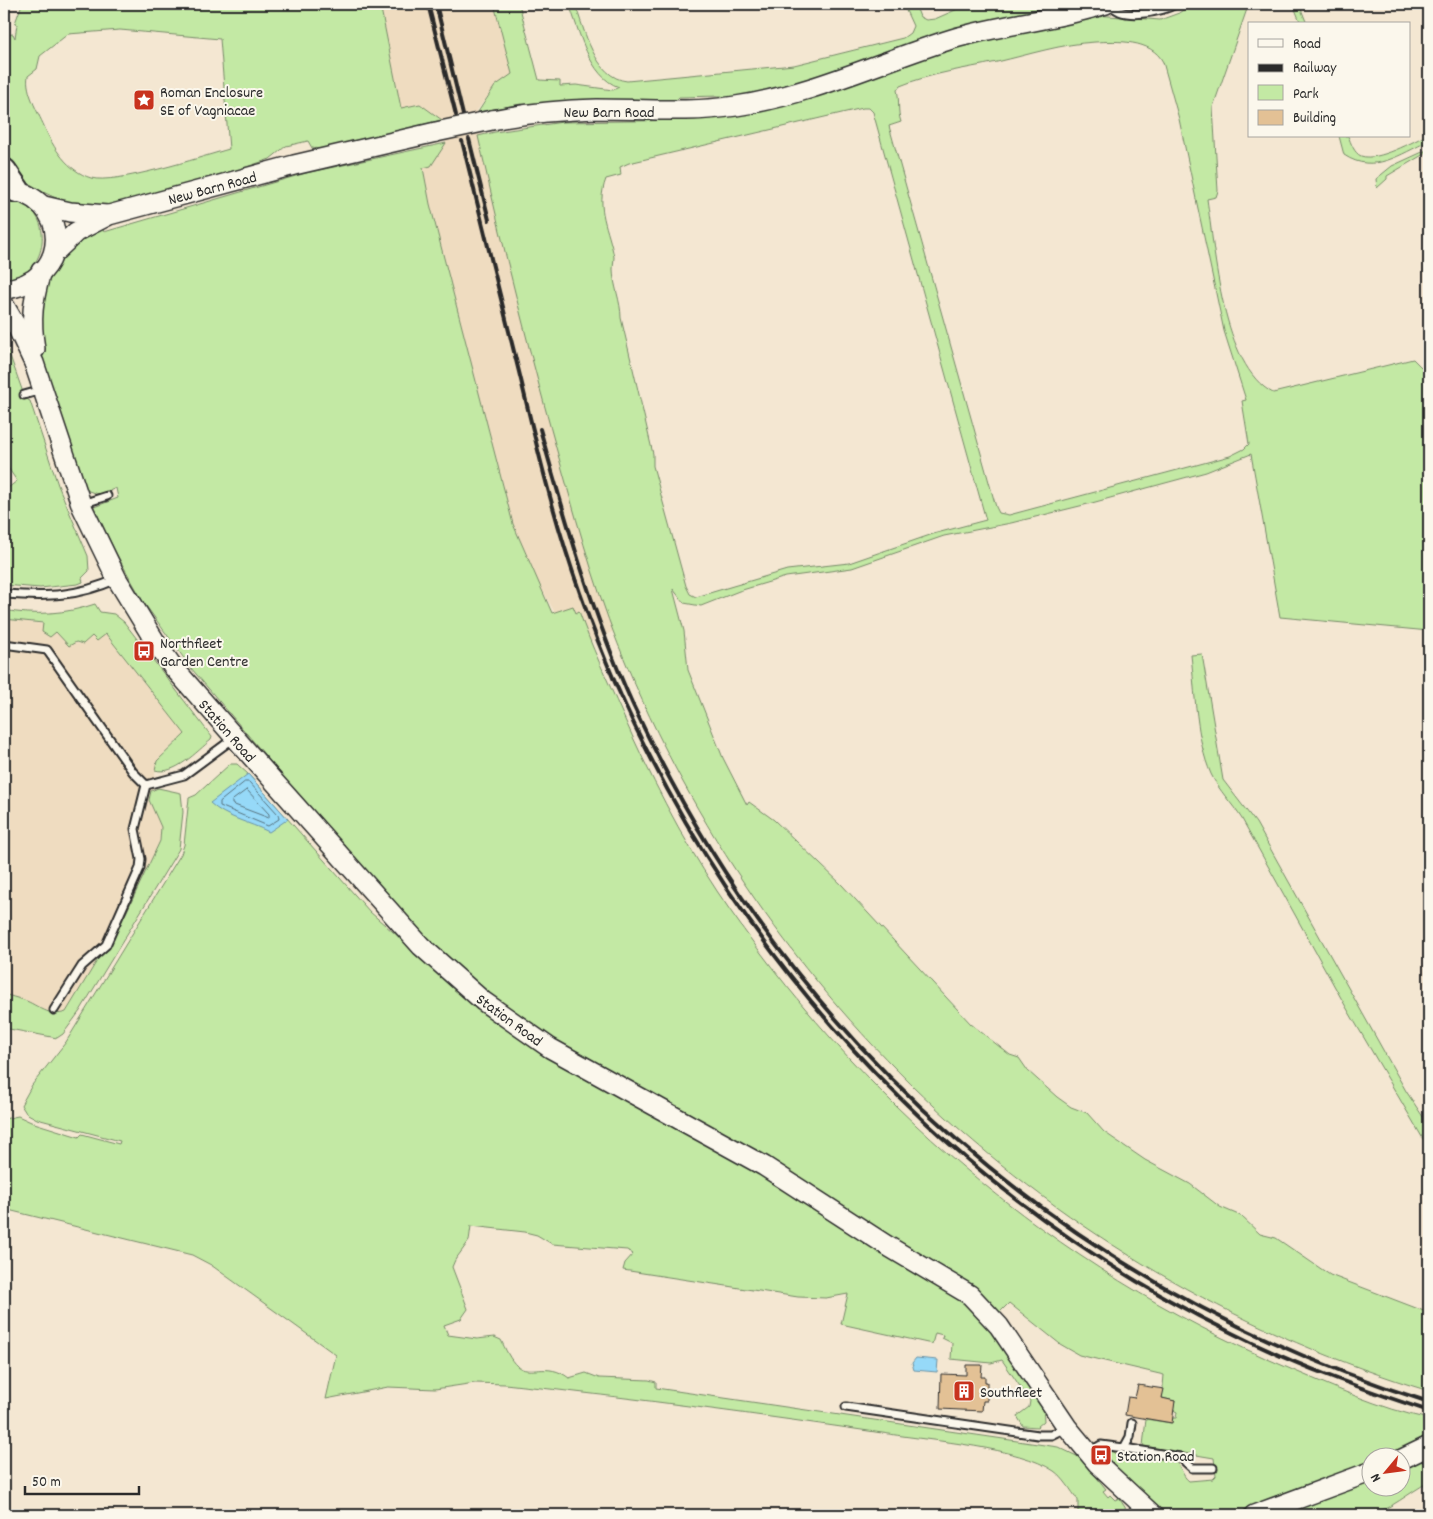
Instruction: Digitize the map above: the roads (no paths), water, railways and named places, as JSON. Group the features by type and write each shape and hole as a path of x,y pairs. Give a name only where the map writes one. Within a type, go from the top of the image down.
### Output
{"main road":[{"name":"New Barn Road","path":"41,271 55,252 76,232 109,215 294,165 492,120 553,111 682,111 756,103 802,90 979,32 1079,12 1106,4"},
{"path":"8,183 44,206 53,222 57,239 55,252"},
{"name":"New Barn Road","path":"44,206 70,212 109,215"},
{"path":"4,289 27,283 41,271"},
{"name":"Station Road","path":"34,363 35,348 31,326 32,307 41,271"},
{"name":"Station Road","path":"4,305 34,363 81,504 117,579 173,667 415,940 443,967 496,1010 550,1048 764,1166 886,1245 962,1290 982,1306 1029,1368 1067,1427 1088,1452 1118,1484 1153,1515"},
{"path":"1410,1455 1426,1448"},
{"path":"1254,1515 1360,1476"}],"lane":[{"path":"1111,4 1117,10 1132,13 1164,8 1176,4"},
{"path":"24,395 42,390"},
{"path":"81,504 107,496"},
{"path":"4,594 62,596 83,593 117,579"},
{"path":"4,644 47,650 129,765 146,785"},
{"path":"146,785 184,775 235,738"},
{"path":"54,1010 82,966 106,945 140,868 141,859 135,829 146,785"},
{"path":"846,1407 1032,1435 1051,1435 1067,1427"},
{"path":"1124,1448 1130,1437 1132,1423"},
{"path":"1088,1452 1100,1445 1124,1448 1180,1457 1192,1468 1213,1468"}],"water":[{"path":"248,774 288,819 269,832 230,816 210,803"},
{"path":"916,1358 938,1360 937,1372 914,1370 912,1363"}],"railway":[{"path":"428,4 456,115"},
{"path":"436,4 463,115"},
{"path":"469,139 489,220"},
{"path":"462,141 534,434 563,540 580,593 628,711 686,823 755,928 833,1027 921,1118 1017,1200 1121,1272 1232,1333 1280,1356 1329,1376 1429,1411"},
{"path":"540,429 570,534 593,603 633,705 698,828 774,942 860,1046 956,1139 1061,1222 1176,1293 1298,1354 1429,1402"}],"place":[{"name":"Roman Enclosure SE of Vagniacae","path":"144,100"},
{"name":"Northfleet Garden Centre","path":"144,651"},
{"name":"Southfleet","path":"964,1391"},
{"name":"Station Road","path":"1101,1455"}]}
